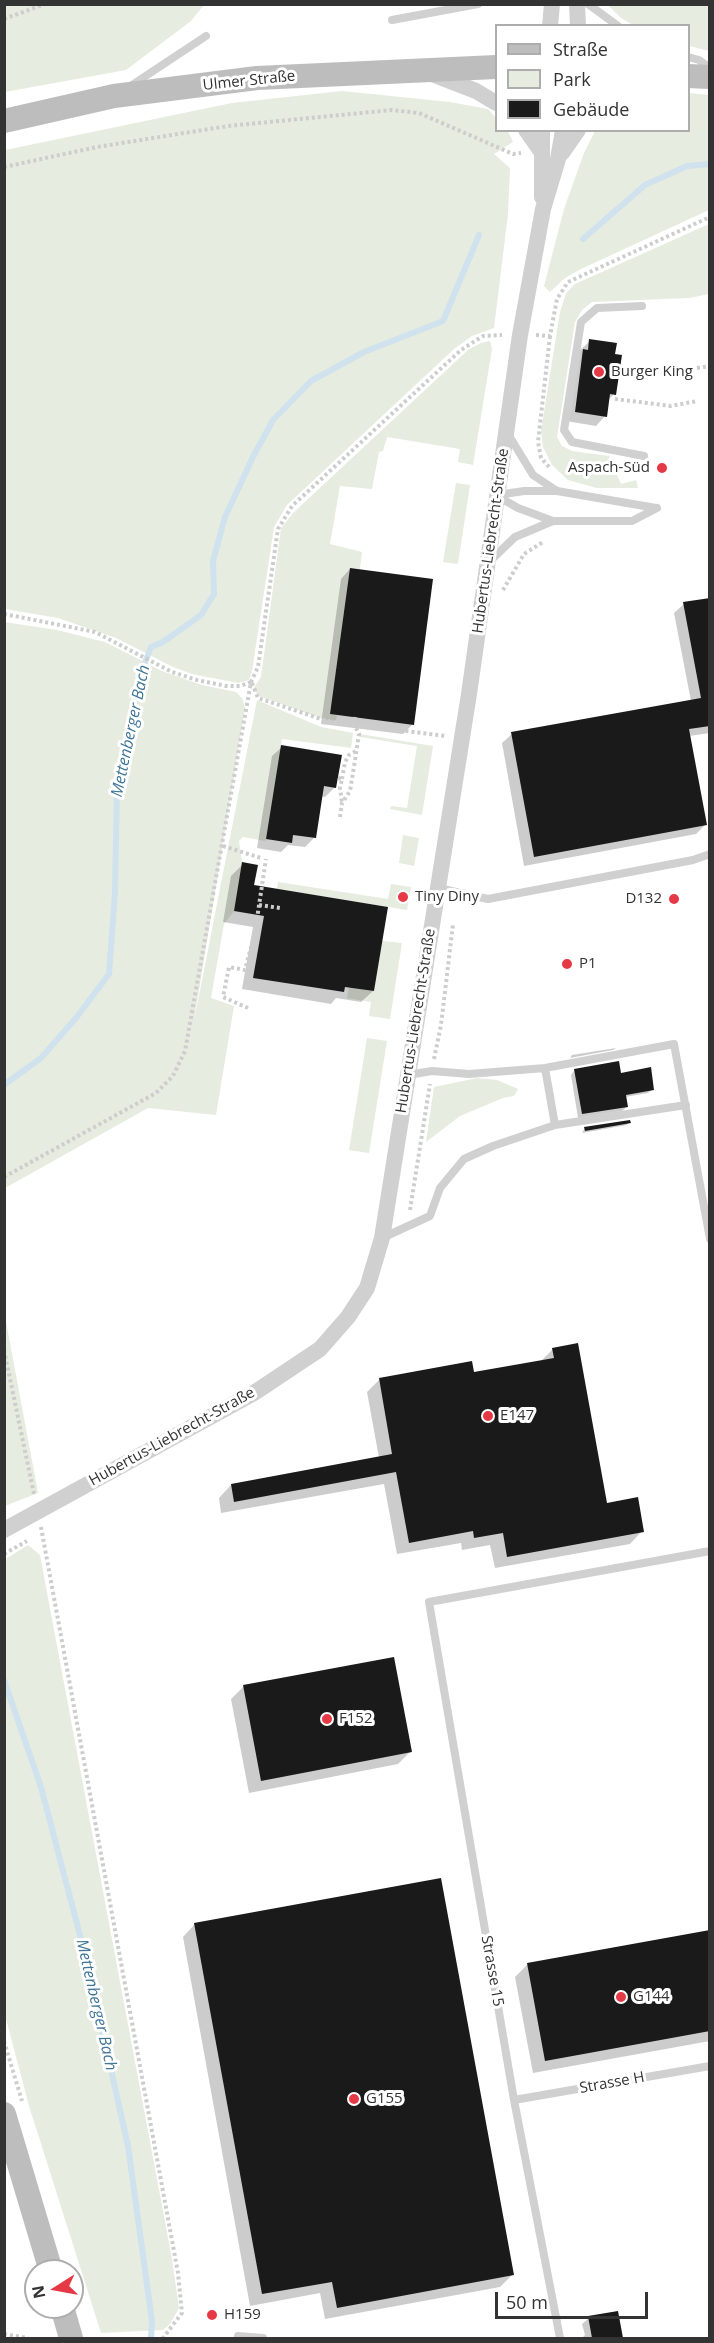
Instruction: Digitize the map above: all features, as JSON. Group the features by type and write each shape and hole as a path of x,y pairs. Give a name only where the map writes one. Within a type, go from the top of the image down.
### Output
{"main road":[{"name":"Ulmer Straße","path":"4,121 114,96 257,78 495,67"},
{"path":"690,76 710,77"},
{"path":"4,2114 47,2259"},
{"path":"70,2319 71,2338"}],"street":[{"path":"550,24 552,4"},
{"path":"577,4 578,24"},
{"path":"423,70 476,91 495,102"},
{"path":"527,132 540,150"},
{"name":"Hubertus-Liebrecht-Straße","path":"542,132 540,150 543,209"},
{"name":"Hubertus-Liebrecht-Straße","path":"4,1530 254,1393 320,1349 348,1317 367,1288 382,1238 462,738 520,334 543,209 558,159 563,132"},
{"path":"558,159 577,132"}],"lane":[{"path":"392,20 478,4"},
{"path":"588,4 615,24"},
{"path":"114,96 206,36"},
{"path":"690,58 699,60 710,68"},
{"path":"642,306 597,308 581,322 564,430 572,442 644,456"},
{"path":"507,432 533,475 557,491"},
{"path":"524,491 557,491 657,508 632,520 553,521 518,508 496,495 524,491"},
{"path":"487,564 515,537 553,521"},
{"path":"438,888 489,899 693,860 710,854"},
{"path":"407,1075 432,1071 469,1074 545,1068 674,1044 709,1238"},
{"path":"545,1068 555,1125"},
{"path":"382,1238 430,1216 440,1188 464,1159 493,1146 555,1125 686,1105"},
{"name":"Strasse 15","path":"560,2338 514,2100 429,1602 710,1551"},
{"name":"Strasse H","path":"514,2100 710,2066"},
{"path":"238,2336 263,2338"}],"path":[{"path":"4,20 45,4"},
{"path":"4,167 97,147 228,126 392,110 419,113 513,154 540,150"},
{"path":"557,491 558,477 542,458 538,442 550,336 557,299 568,282 710,217"},
{"path":"4,1177 156,1093 173,1076 185,1051 251,682 258,667 278,529 292,506 461,350 483,336 520,334 550,336"},
{"path":"692,369 710,366"},
{"path":"615,399 671,406 697,401"},
{"path":"502,599 504,588 524,554 552,537 553,521"},
{"path":"4,614 95,632 158,665 197,680 226,686 240,686 251,682"},
{"path":"251,682 258,698 327,721 462,738"},
{"path":"342,804 350,791 359,734 354,724 355,717"},
{"path":"340,817 342,804 340,778 349,755 356,751"},
{"path":"223,846 263,859 259,905 245,970 229,967 223,997 248,1008"},
{"path":"404,1227 413,1201 441,1025 456,892"},
{"path":"259,905 280,908"},
{"path":"4,1350 42,1532 178,2273 182,2313 163,2338"},
{"path":"4,1554 51,1527"},
{"path":"4,2334 28,2338"}],"green space":[{"path":"4,5 204,5 191,21 126,70 5,92"},
{"path":"608,5 709,5 709,51 690,46 690,24 631,24 621,18"},
{"path":"342,91 450,102 488,109 495,117 495,132 508,132 513,142 494,154 510,168 508,214 494,328 472,336 454,349 287,505 274,527 252,671 249,680 238,683 192,674 173,667 116,638 58,618 5,609 5,150 232,103"},
{"path":"690,93 709,95 709,210 581,269 565,278 550,292 544,286 564,209 584,153 594,132 690,132"},
{"path":"709,224 709,294 689,298 592,302 582,310 575,322 557,437 562,446 572,451 609,456 621,484 636,480 638,488 597,488 568,480 552,465 543,447 541,431 560,312 566,293 575,284"},
{"path":"490,341 492,349 473,465 458,462 460,449 387,437 383,451 379,452 372,489 340,486 330,544 362,552 360,569 350,568 330,714 337,715 336,721 323,719 259,696 253,689 261,677 281,528 293,513 469,349"},
{"path":"456,483 470,485 458,564 443,562"},
{"path":"4,622 57,630 105,642 162,671 202,685 236,692 242,698 245,708 194,1021 257,700 321,727 353,733 351,748 282,739 266,839 265,841 243,837 239,841 242,862 234,911 224,924 211,998 234,1006 216,1115 148,1108 5,1188"},
{"path":"360,734 433,746 422,815 390,809 391,806 407,808 417,746 360,737"},
{"path":"403,835 419,838 414,866 399,863"},
{"path":"278,882 388,899 391,884 411,887 407,910 277,889"},
{"path":"382,941 402,943 390,1019 369,1016 371,1002 347,998 349,987 374,991"},
{"path":"367,1038 387,1041 369,1153 349,1150"},
{"path":"477,1078 497,1080 518,1089 514,1096 503,1098 460,1116 426,1142 434,1087"},
{"path":"5,1316 38,1493 4,1506"},
{"path":"28,1545 40,1555 172,2259 179,2308 170,2324 163,2330 101,2333 84,2279 84,2259 78,2259 29,2106 5,2015 4,1560"}],"building":[{"name":"Burger King","path":"589,339 617,343 615,354 622,355 616,395 610,394 607,417 575,412 583,349 588,350"},
{"path":"350,568 433,579 414,725 330,714"},
{"path":"710,598 710,726 689,729 707,825 534,857 511,732 701,698 683,602"},
{"path":"281,745 342,755 336,788 324,786 316,838 293,835 292,843 266,839"},
{"path":"242,862 258,865 254,885 388,907 374,991 345,987 344,992 253,978 264,916 234,911"},
{"path":"619,1061 621,1073 651,1067 654,1090 626,1095 628,1107 582,1114 574,1069"},
{"path":"630,1120 631,1123 585,1131 584,1127"},
{"name":"E147","path":"578,1343 607,1503 638,1497 644,1532 507,1557 503,1533 474,1538 473,1531 409,1543 396,1472 234,1502 231,1484 392,1454 379,1378 472,1361 474,1372 554,1358 552,1348"},
{"name":"F152","path":"394,1657 412,1752 261,1781 243,1685"},
{"name":"G155","path":"441,1878 514,2275 337,2308 332,2282 262,2294 194,1923"},
{"name":"G144","path":"710,1930 710,2031 545,2061 527,1963"},
{"path":"618,2311 623,2338 592,2338 588,2316"}],"waterway":[{"name":"Mettenberger Bach","path":"583,239 645,185 687,166 710,164"},
{"name":"Mettenberger Bach","path":"4,1085 41,1058 76,1018 109,974 115,892 117,788 141,673 151,647 163,642 201,615 214,594 213,561 225,517 273,420 311,381 364,352 443,321 479,235"},
{"name":"Mettenberger Bach","path":"4,1680 41,1787 87,1962 128,2146 152,2321 151,2338"}],"place":[{"name":"Burger King","path":"599,372"},
{"name":"Aspach-Süd","path":"662,468"},
{"name":"Tiny Diny","path":"403,897"},
{"name":"D132","path":"674,899"},
{"name":"P1","path":"567,964"},
{"name":"E147","path":"488,1416"},
{"name":"F152","path":"327,1719"},
{"name":"G144","path":"621,1997"},
{"name":"G155","path":"354,2099"},
{"name":"H159","path":"212,2315"}]}
